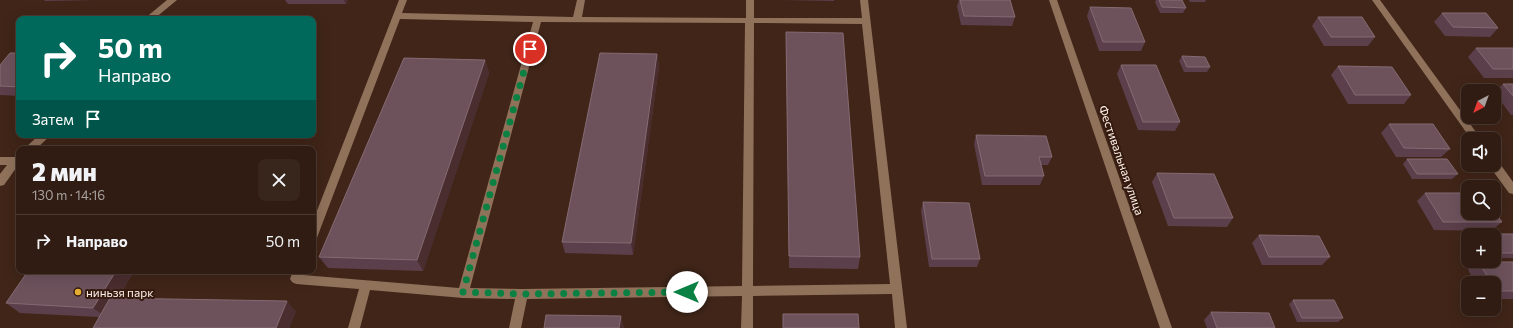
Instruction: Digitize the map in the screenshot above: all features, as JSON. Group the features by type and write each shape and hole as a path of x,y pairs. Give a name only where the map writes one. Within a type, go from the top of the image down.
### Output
{"street":[{"path":"152,16 173,0"},
{"path":"316,227 403,0"},
{"path":"577,20 582,0"},
{"path":"747,328 750,0"},
{"path":"864,0 901,328"},
{"name":"Фестивальная улица","path":"1053,0 1166,328"},
{"path":"1376,0 1471,132"},
{"path":"396,16 577,20 866,21"},
{"path":"463,292 538,19"},
{"path":"33,146 42,138"},
{"path":"0,161 16,160"},
{"path":"0,182 16,161"},
{"path":"1500,172 1513,190"},
{"path":"298,274 296,279 463,292 522,294 896,289"},
{"path":"354,328 366,285"},
{"path":"515,328 522,294"}],"building":[{"path":"960,0 1010,0 1015,17 964,16"},
{"path":"1159,0 1182,0 1186,8 1162,7"},
{"path":"1090,7 1131,8 1145,42 1103,42"},
{"path":"1442,13 1486,13 1498,28 1453,27"},
{"path":"1318,17 1362,17 1375,37 1331,37"},
{"path":"786,32 843,33 860,257 789,256"},
{"path":"1476,48 1513,48 1513,69 1493,69"},
{"path":"10,53 16,53 16,87 0,86 0,65"},
{"path":"600,53 657,54 631,243 562,242"},
{"path":"1182,56 1205,57 1210,67 1187,67"},
{"path":"404,58 485,60 417,260 319,257"},
{"path":"1121,65 1156,65 1180,122 1143,122"},
{"path":"1338,66 1392,67 1411,95 1355,95"},
{"path":"1503,84 1513,84 1513,96"},
{"path":"1389,124 1433,124 1450,149 1404,148"},
{"path":"976,135 1046,136 1052,157 1039,157 1044,176 985,176"},
{"path":"1407,159 1447,159 1458,174 1417,174"},
{"path":"1157,173 1214,174 1233,218 1174,218"},
{"path":"1425,193 1461,193 1461,220 1501,220 1502,222 1443,222"},
{"path":"923,202 969,203 980,259 932,259"},
{"path":"1501,234 1513,234 1513,253 1501,253"},
{"path":"1259,235 1319,236 1330,257 1269,257"},
{"path":"1501,262 1513,262 1513,291 1501,291 1501,276 1487,276 1482,268 1501,268"},
{"path":"26,274 114,274 93,308 6,303"},
{"path":"110,298 287,301 276,328 93,328"},
{"path":"1293,300 1334,300 1343,318 1302,318"},
{"path":"1211,312 1269,313 1275,328 1217,328"},
{"path":"783,314 858,314 859,328 783,328"},
{"path":"546,315 621,316 619,328 544,328"}],"place":[{"name":"ниньзя парк","path":"78,292"}],"route":[{"path":"530,49 463,292 522,294 687,292"}]}
